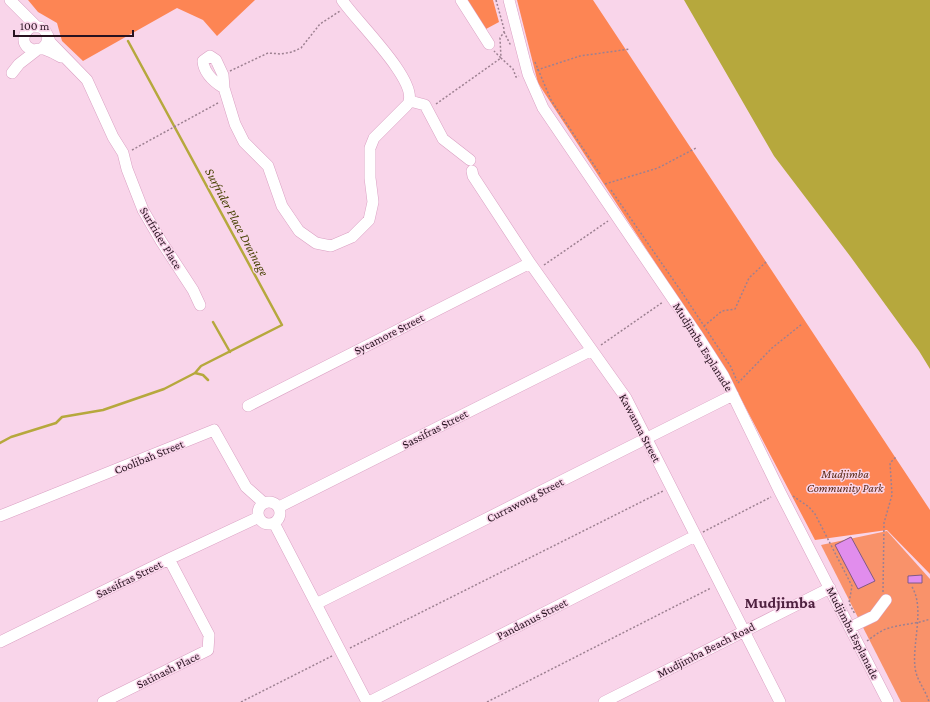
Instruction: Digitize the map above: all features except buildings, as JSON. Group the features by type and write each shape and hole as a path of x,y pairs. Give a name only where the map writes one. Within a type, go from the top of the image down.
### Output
{"street":[{"path":"461,0 489,44"},
{"name":"Mudjimba Esplanade","path":"509,0 524,75 543,108 672,296 731,392 780,492 851,627 888,702"},
{"path":"225,92 213,82 203,66 203,61 210,56 216,60 223,75 225,92 235,124 244,142 268,166 282,206 299,231 316,243 331,246 352,237 369,220 373,202 370,178 370,148 374,138 410,101 404,80 390,56 344,3"},
{"path":"12,73 19,64 47,43 48,36 44,29 36,26 14,4"},
{"path":"14,4 25,43 28,47 39,49"},
{"path":"19,64 24,46 24,36 28,29 36,26"},
{"name":"Surfrider Place","path":"48,36 50,42 87,80 113,136 117,155 127,169 143,210 193,290 200,305"},
{"name":"Surfrider Place","path":"39,49 66,59"},
{"name":"Kawanna Street","path":"410,101 425,105 443,140 471,166 473,176 533,267 626,398 780,702"},
{"name":"Sycamore Street","path":"248,406 533,267"},
{"name":"Sassifras Street","path":"278,507 592,350"},
{"name":"Currawong Street","path":"316,604 646,439 731,392"},
{"name":"Coolibah Street","path":"0,516 214,430 246,487 264,503"},
{"path":"272,502 278,507 280,515 274,523 267,524 258,517 258,510 264,503 272,502"},
{"name":"Sassifras Street","path":"0,642 258,517"},
{"path":"274,523 368,702"},
{"name":"Pandanus Street","path":"368,702 695,536"},
{"name":"Satinash Place","path":"103,702 208,650 209,635 169,559"},
{"name":"Mudjimba Beach Road","path":"604,702 830,588"},
{"path":"851,627 874,616 886,600"}],"path":[{"path":"496,0 504,29 504,32 500,38 501,58 513,69 516,77 580,56 630,49"},
{"path":"223,75 268,53 281,54 292,52 301,48 320,24 344,3"},
{"path":"432,106 501,58"},
{"path":"131,151 222,101 225,92"},
{"path":"598,188 606,183 658,168 696,148"},
{"path":"533,267 616,215"},
{"path":"696,333 722,311 735,309 749,278 766,262"},
{"path":"592,350 672,296"},
{"path":"731,392 772,348 802,324"},
{"path":"886,600 882,596 884,523 892,495 890,463 896,457"},
{"path":"241,702 670,487"},
{"path":"695,536 773,496"},
{"path":"487,702 720,584"},
{"path":"912,587 916,594 918,623 915,643 915,667 916,673 928,694 929,702"},
{"path":"867,641 877,633 889,628 918,623 930,619"}],"shaded area":[{"path":"684,0 930,0 930,369 919,351 850,256 774,156"},
{"path":"887,531 930,579 930,702 901,702 821,545"}],"green space":[{"path":"28,0 255,0 217,36 203,20 177,8 83,61 62,41 57,23 38,12"},
{"path":"466,0 493,0 499,22 486,29"},
{"name":"Mudjimba Community Park","path":"517,0 593,0 930,510 930,574 887,530 815,540 729,376 538,83"}],"waterway":[{"name":"Surfrider Place Drainage","path":"128,41 282,325 201,366 195,373"},
{"path":"213,322 230,352"},
{"path":"0,443 11,437 56,423 62,417 103,410 164,389 195,373 203,375 208,380"}],"district":[{"name":"Mudjimba","path":"780,602"}]}
